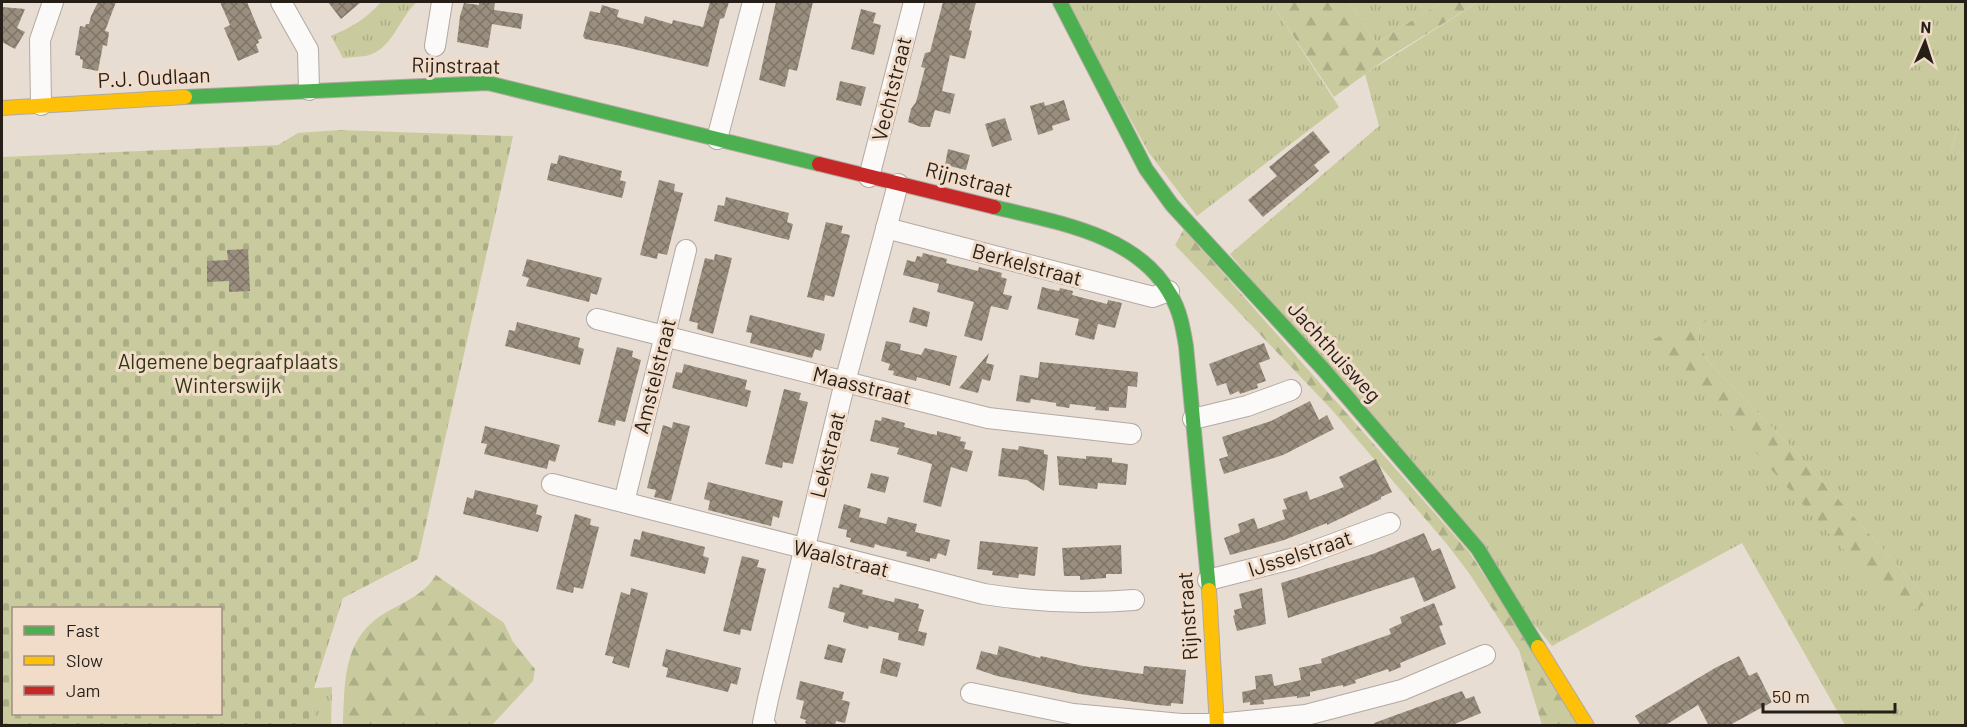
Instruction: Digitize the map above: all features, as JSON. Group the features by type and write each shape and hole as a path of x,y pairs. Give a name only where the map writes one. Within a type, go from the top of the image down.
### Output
{"street":[{"path":"41,105 40,40 53,2"},
{"path":"281,2 308,50 309,90"},
{"path":"435,46 442,2"},
{"path":"717,139 753,2"},
{"name":"Vechtstraat","path":"869,177 914,2"},
{"name":"Jachthuisweg","path":"1060,2 1146,169 1172,205 1324,370 1478,549 1587,726"},
{"name":"Rijnstraat","path":"309,90 488,83 1087,232 1121,246 1138,257 1169,291 1180,315 1186,346 1208,580 1217,725"},
{"name":"P.J. Oudlaan","path":"2,108 309,90"},
{"name":"Lekstraat","path":"764,725 845,382 898,184"},
{"name":"Berkelstraat","path":"886,228 1153,297 1169,291"},
{"name":"Amstelstraat","path":"624,502 686,250"},
{"name":"Maasstraat","path":"597,319 988,418 1131,434"},
{"path":"1193,418 1247,406 1291,390"},
{"name":"Waalstraat","path":"552,484 804,550 946,585 1016,599 1088,603 1134,600"},
{"name":"IJsselstraat","path":"1208,580 1295,558 1390,523"},
{"path":"971,693 1073,714 1217,725 1306,715 1401,690 1485,656"}],"green space":[{"path":"381,2 417,2 383,47 366,56 343,58 331,36 359,22"},
{"path":"1066,2 1274,2 1274,7 1339,107 1197,216 1149,153"},
{"path":"1274,2 1349,2 1376,43 1442,2 1478,2 1386,59 1334,97 1274,7"},
{"path":"1349,2 1442,2 1376,43"},
{"path":"1478,2 1965,2 1965,102 1951,152 1966,155 1965,725 1845,725 1742,543 1552,646 1230,254 1379,126 1365,74","holes":["1705,321 1700,326 1698,340 1707,360 1797,453 1930,602 1653,339"]},
{"path":"1965,102 1966,155 1951,152"},
{"name":"Algemene begraafplaats Winterswijk","path":"339,130 513,136 418,559 343,598 314,688 314,725 2,725 2,157 278,145 298,133"},
{"path":"1184,229 1469,552 1581,725 1542,725 1519,650 1469,573 1332,410 1175,245"},
{"path":"1707,320 1700,326 1698,340 1707,360 1797,453 1930,602 1903,615 1653,339"},
{"path":"436,575 504,623 513,642 535,669 533,681 492,725 343,725 346,674 355,644 376,619 417,595"},
{"path":"332,687 331,725 314,725 314,688"}],"building":[{"path":"98,2 116,2 105,31 109,32 107,46 103,45 98,71 82,68 83,60 80,56 75,55 80,26 85,27 89,24"},
{"path":"220,2 247,2 262,38 256,44 259,52 238,61 224,28 230,25"},
{"path":"328,2 361,2 341,19"},
{"path":"479,2 495,2 494,10 523,14 521,29 492,24 488,48 457,42 464,3 479,5"},
{"path":"710,2 729,2 724,18 720,19 708,67 585,39 583,36 590,11 600,13 602,5 619,10 617,17 643,24 645,16 672,24 673,20 703,27"},
{"path":"776,2 813,2 797,71 789,69 785,87 759,80"},
{"path":"943,2 976,2 969,30 972,31 965,59 950,55 942,91 955,94 950,114 935,110 930,127 921,127 908,122 925,68 921,67 925,53 930,52"},
{"path":"2,7 25,9 17,28 25,32 15,49 2,42"},
{"path":"861,9 876,13 873,23 881,25 874,55 851,49"},
{"path":"840,81 866,87 861,106 836,100"},
{"path":"1064,100 1070,120 1052,126 1053,130 1038,135 1030,106 1044,102 1045,106"},
{"path":"1005,118 1012,140 992,147 985,124"},
{"path":"1313,131 1330,152 1314,165 1319,171 1263,217 1248,200 1277,176 1269,167"},
{"path":"948,149 970,155 966,170 945,165"},
{"path":"559,155 622,171 620,180 626,182 622,198 547,180 551,163 557,164"},
{"path":"659,180 675,184 674,191 683,193 667,255 658,253 657,259 640,255"},
{"path":"726,197 789,213 787,222 793,224 789,240 714,221 718,205 724,206"},
{"path":"826,222 843,226 841,233 850,235 834,297 825,295 824,301 807,297"},
{"path":"248,249 250,291 229,292 229,281 207,282 207,261 228,260 227,250"},
{"path":"923,253 947,259 946,263 978,271 979,267 1002,273 1001,277 1007,279 1003,294 1012,296 1008,310 991,306 982,341 964,336 974,302 937,292 939,284 903,275 907,260 915,262 917,256 922,257"},
{"path":"715,254 732,258 713,334 697,329 698,323 689,321 705,258 714,260"},
{"path":"527,259 602,278 597,295 591,293 589,302 526,286 529,278 522,276"},
{"path":"1042,287 1073,291 1072,295 1107,304 1108,300 1122,303 1115,328 1098,324 1094,340 1075,335 1079,319 1037,309"},
{"path":"913,307 930,312 927,327 909,322"},
{"path":"750,315 825,334 821,351 815,349 812,358 750,343 752,333 746,332"},
{"path":"517,322 580,338 578,347 584,349 580,365 505,346 509,330 515,331"},
{"path":"886,341 901,344 900,350 921,355 925,348 957,356 950,386 917,377 916,381 893,375 894,371 888,370 890,364 881,361"},
{"path":"1264,343 1270,359 1259,363 1266,381 1257,384 1258,388 1240,394 1239,391 1230,395 1226,383 1217,386 1209,364"},
{"path":"617,347 633,351 632,357 641,360 625,422 616,420 615,426 598,422"},
{"path":"989,353 986,363 994,365 990,381 982,379 978,393 959,388"},
{"path":"1040,362 1138,372 1137,387 1128,386 1126,408 1109,407 1109,411 1070,404 1069,408 1056,406 1056,403 1031,399 1030,403 1016,401 1020,375 1038,378"},
{"path":"684,364 747,380 745,389 751,391 747,407 672,388 676,372 682,373"},
{"path":"784,389 801,393 799,400 808,402 793,464 783,462 782,468 765,464"},
{"path":"1310,401 1319,420 1327,415 1334,429 1283,455 1224,474 1219,459 1228,456 1222,437 1271,421"},
{"path":"882,417 905,423 904,427 931,434 937,435 937,431 961,437 960,441 966,442 964,449 973,451 967,472 951,467 941,507 923,502 932,464 897,454 899,448 870,441 875,420 881,421"},
{"path":"673,422 690,426 671,501 654,497 656,490 647,488 663,425 672,428"},
{"path":"485,426 560,445 555,462 549,460 547,469 484,454 487,444 481,443"},
{"path":"1019,446 1044,450 1044,454 1048,455 1044,491 1027,480 998,476 1002,448 1018,450"},
{"path":"1057,456 1086,459 1086,456 1112,458 1112,462 1128,464 1126,485 1098,483 1097,489 1059,485"},
{"path":"1376,459 1392,492 1327,525 1327,523 1284,540 1230,555 1224,538 1240,532 1238,524 1254,518 1258,529 1285,519 1282,510 1287,509 1283,499 1307,491 1310,500 1344,487 1339,477"},
{"path":"871,473 889,477 885,493 867,488"},
{"path":"708,482 783,501 779,518 773,516 771,526 708,510 710,501 704,499"},
{"path":"475,490 538,505 536,514 542,516 538,532 463,514 467,497 473,499"},
{"path":"844,504 861,509 859,517 886,524 888,517 917,524 915,532 950,540 946,556 938,553 936,559 930,558 930,562 906,556 907,552 875,544 874,548 850,542 851,538 846,537 847,530 838,528"},
{"path":"575,514 591,519 590,525 599,527 583,589 574,587 573,593 556,589"},
{"path":"642,531 705,547 703,556 709,558 705,574 630,556 634,539 640,540"},
{"path":"1424,533 1432,551 1440,548 1456,588 1424,602 1414,577 1288,618 1281,583 1373,554"},
{"path":"980,541 1038,547 1035,576 1019,574 1018,578 992,575 993,571 977,569"},
{"path":"1121,545 1122,574 1106,574 1106,578 1080,580 1080,576 1064,576 1062,548"},
{"path":"742,556 759,560 757,567 766,569 751,631 741,629 740,635 723,631"},
{"path":"840,584 863,590 862,594 889,601 894,602 895,598 919,604 918,608 924,610 918,631 927,633 924,646 898,640 899,633 869,626 868,629 843,622 845,613 828,608 833,587 839,588"},
{"path":"631,588 648,593 629,668 612,663 614,657 605,655 621,592 630,595"},
{"path":"1262,588 1266,624 1237,631 1233,616 1235,615 1234,610 1242,608 1239,594"},
{"path":"1434,603 1443,625 1439,626 1446,644 1400,663 1401,667 1355,680 1356,683 1343,687 1343,685 1310,692 1310,696 1263,700 1264,704 1243,703 1242,692 1256,689 1255,676 1272,674 1274,686 1301,680 1299,668 1322,663 1321,659 1391,634 1389,629 1402,623 1400,617"},
{"path":"828,644 846,649 842,663 824,659"},
{"path":"999,646 1040,658 1041,656 1083,666 1143,674 1144,666 1186,670 1183,704 1157,705 1080,694 997,676 976,669 981,651 997,655"},
{"path":"666,649 741,668 737,685 731,683 728,692 666,677 668,668 662,666"},
{"path":"1739,656 1749,676 1757,672 1772,702 1728,726 1709,726 1698,705 1664,726 1641,726 1635,716"},
{"path":"883,658 901,663 897,677 880,673"},
{"path":"800,681 844,692 842,700 850,702 845,723 836,721 835,726 813,726 805,723 806,720 800,718 804,701 796,699"},
{"path":"1462,691 1466,699 1474,696 1481,713 1450,726 1375,726 1374,723"}],"traffic: fast":[{"path":"1060,2 1146,169 1172,205 1324,370 1478,549 1538,647"},
{"path":"185,97 488,83 819,164"},
{"path":"994,207 1068,225 1116,244 1137,257 1155,274 1170,294 1181,319 1186,346 1209,590"}],"traffic: slow":[{"path":"2,108 185,97"},
{"path":"1209,590 1217,726"},
{"path":"1538,647 1587,726"}],"traffic: jam":[{"path":"819,164 994,207"}]}
